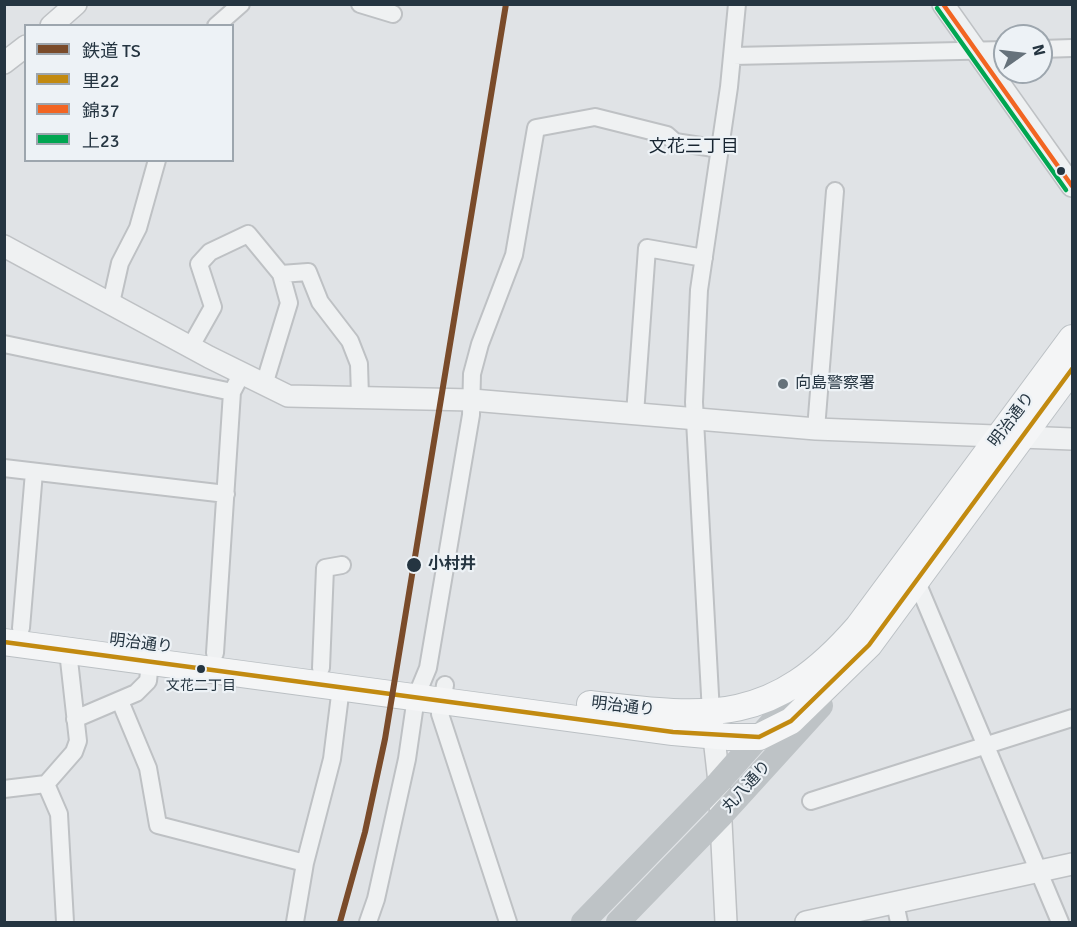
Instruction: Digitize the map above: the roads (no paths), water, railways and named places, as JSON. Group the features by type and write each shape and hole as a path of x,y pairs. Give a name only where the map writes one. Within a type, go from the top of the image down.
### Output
{"main road":[{"name":"明治通り","path":"10,632 68,651 340,687 431,691 664,712 759,736 791,721 869,645 916,580 1072,338"},
{"name":"明治通り","path":"712,725 786,690 824,664 858,627 1010,437 1072,369"},
{"name":"明治通り","path":"10,632 215,653 321,668 431,691"},
{"name":"丸八通り","path":"618,922 720,817 824,703 869,645"},
{"name":"丸八通り","path":"584,922 719,782 824,664"}],"street":[{"path":"53,24 76,4"},
{"path":"218,24 241,4"},
{"path":"360,4 393,14"},
{"path":"726,922 719,782 712,725 696,419 699,290 733,56 737,4"},
{"path":"943,4 1072,186"},
{"path":"4,63 24,48"},
{"path":"1053,49 1072,48"},
{"path":"733,56 993,50"},
{"path":"508,922 431,691 428,668 458,495 472,400 472,374 480,344 514,255 536,128 595,117 667,135 675,142 720,149"},
{"path":"111,303 120,263 138,228 156,162"},
{"path":"816,429 836,191"},
{"path":"191,346 213,307 199,264 210,252 248,234 281,274 289,303 264,385"},
{"path":"4,246 191,346 237,383"},
{"path":"634,414 647,248 704,258"},
{"path":"281,274 308,272 320,302 350,341 359,364 360,397"},
{"path":"4,345 237,383 264,385 288,396 472,400 816,429 1072,439"},
{"path":"215,653 226,494 237,383"},
{"path":"4,468 226,494"},
{"path":"10,632 34,472"},
{"path":"321,668 325,568 342,565"},
{"path":"916,580 1060,922"},
{"path":"4,789 46,784 74,752 78,741 68,651"},
{"path":"75,719 136,693 148,681 150,662"},
{"path":"295,922 305,863 333,759 340,687"},
{"path":"368,922 376,899 407,759 431,691"},
{"path":"120,701 148,768 158,825 305,863"},
{"path":"811,801 1072,718"},
{"path":"46,784 59,814 65,922"},
{"path":"807,922 897,913 1072,864"}],"rail line":[{"name":"TS","path":"340,922 365,832 385,739 506,4"}],"place":[{"name":"向島警察署","path":"783,384"},
{"name":"小村井","path":"414,565"},
{"name":"文花二丁目","path":"201,669"}],"district":[{"name":"文花三丁目","path":"694,147"}]}
